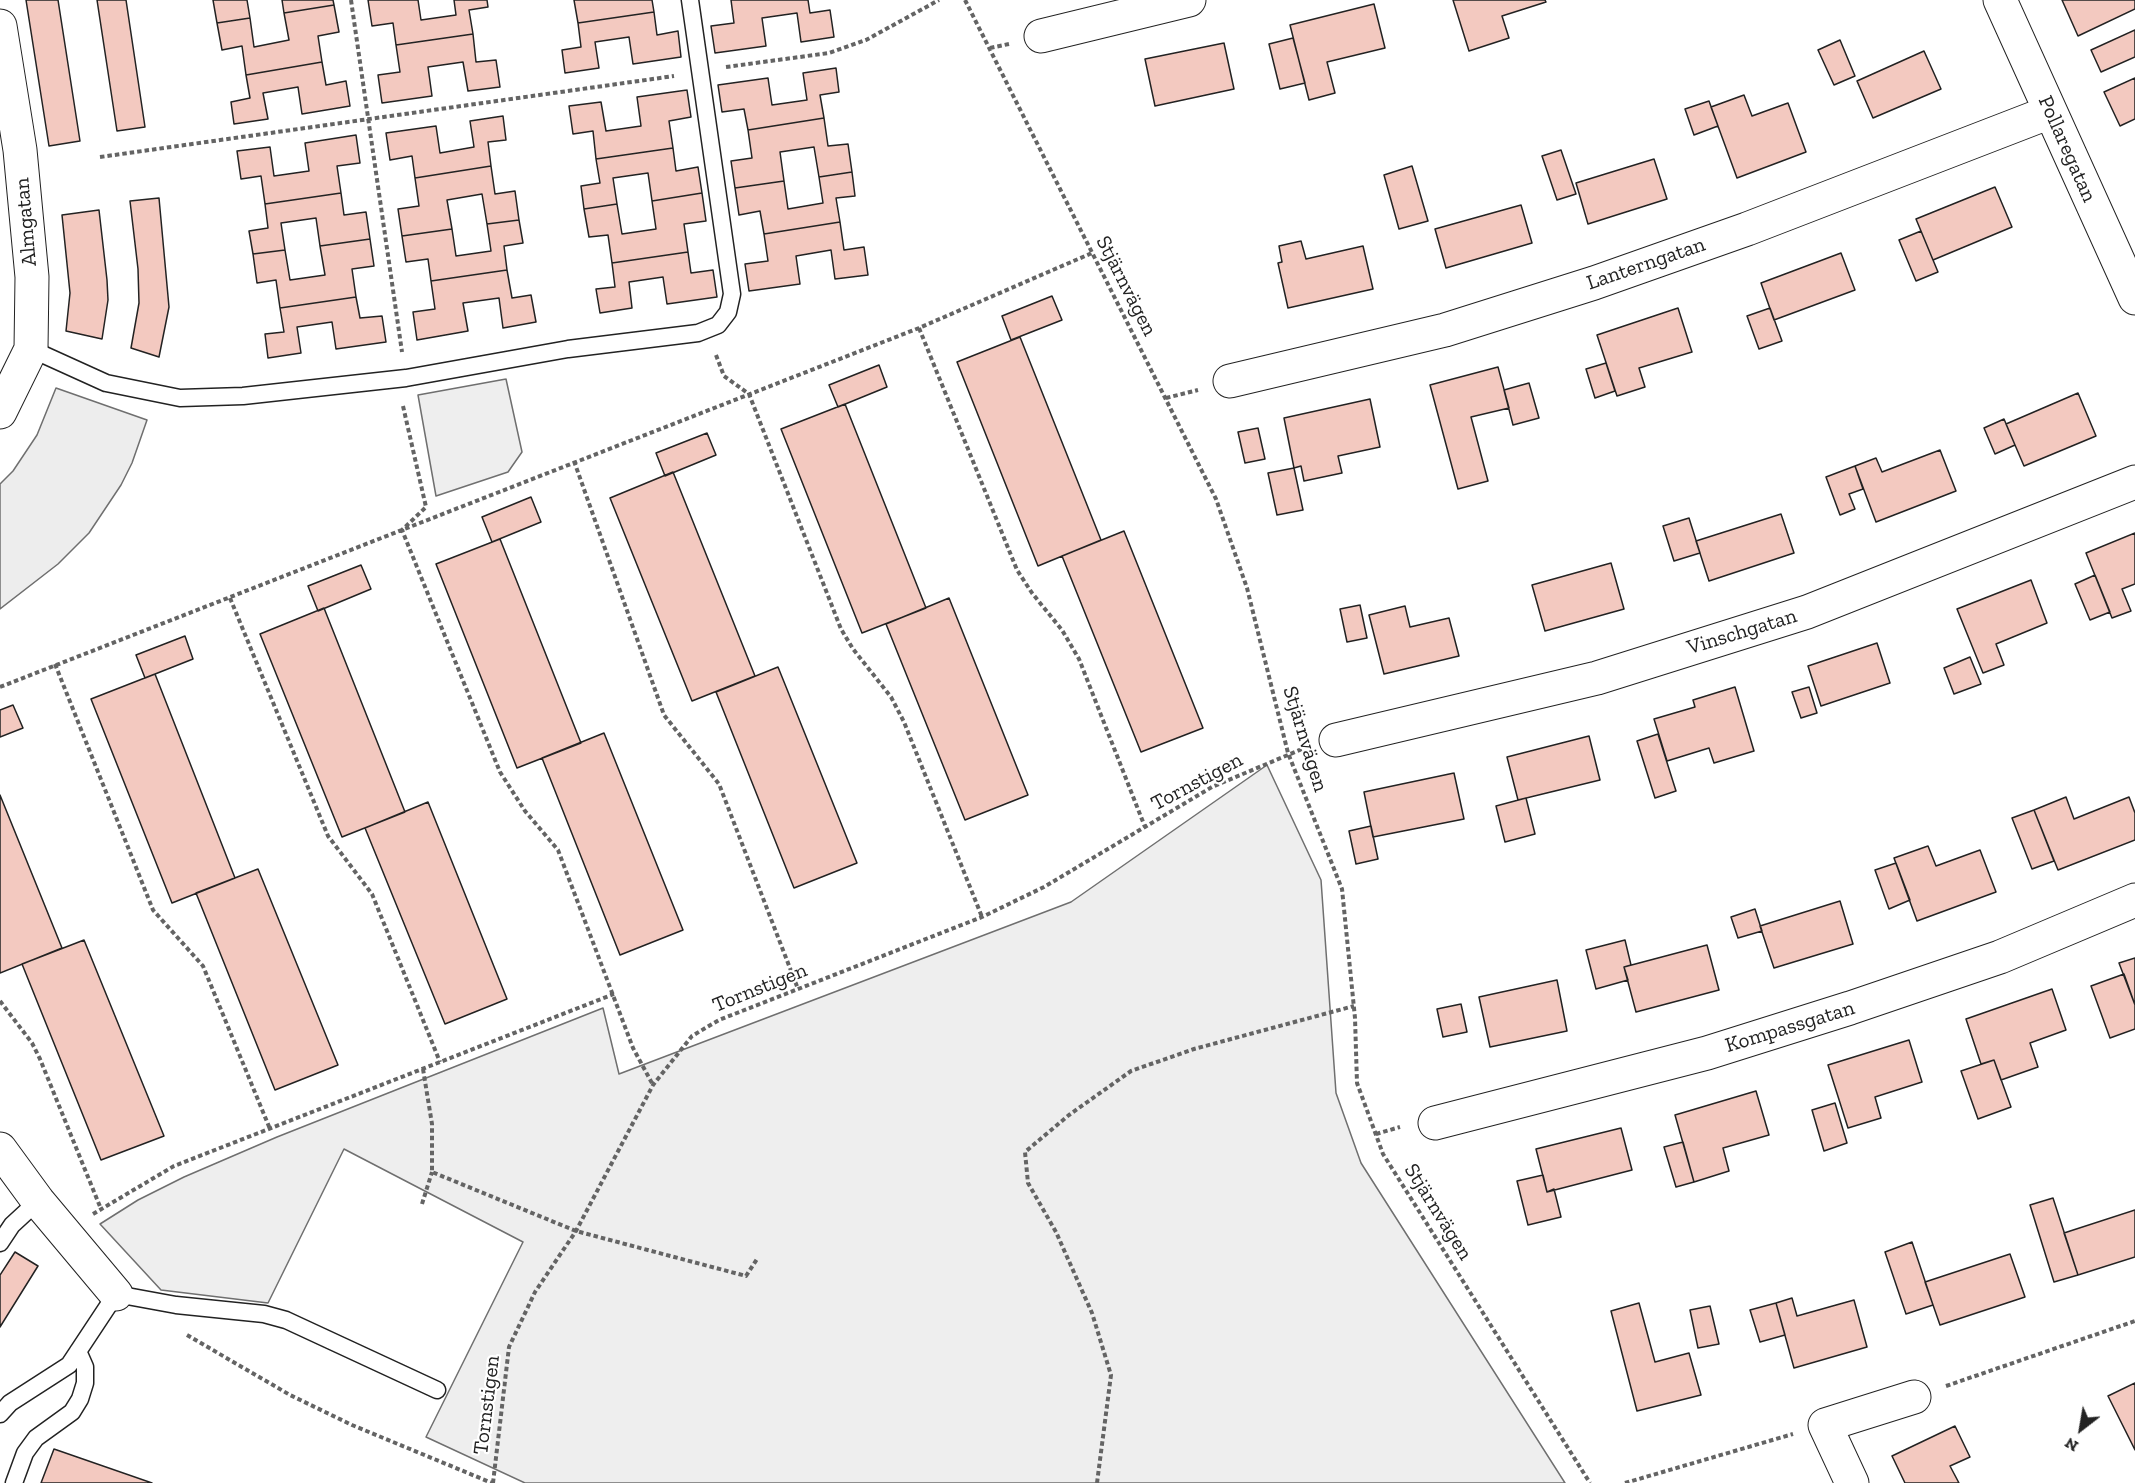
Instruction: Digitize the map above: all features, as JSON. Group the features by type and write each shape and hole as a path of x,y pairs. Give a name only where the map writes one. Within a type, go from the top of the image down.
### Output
{"street":[{"path":"1041,36 1190,0"},
{"name":"Pollaregatan","path":"2000,0 2135,298"},
{"name":"Almgatan","path":"0,26 27,217 32,277 31,349 0,411"},
{"name":"Lanterngatan","path":"1230,381 1445,330 1594,282 1747,229 2050,112"},
{"name":"Vinschgatan","path":"1336,740 1597,678 1807,612 2135,482"},
{"name":"Kompassgatan","path":"1435,1123 1707,1053 1850,1008 2000,957 2135,900"},
{"path":"0,1149 38,1201 116,1294"},
{"path":"1852,1483 1825,1425 1914,1397"}],"lane":[{"path":"31,349 106,383 180,398 243,396 401,378 568,349 698,333 718,324 728,312 732,294 690,0"},
{"path":"0,1243 12,1225 38,1201"},
{"path":"0,1414 10,1403 69,1365 116,1294 275,1317 437,1390"},
{"path":"14,1483 25,1453 36,1438 72,1412 80,1398 85,1383 84,1367 78,1351"}],"path":[{"path":"351,0 369,120 401,378 426,507 402,530"},
{"path":"100,157 829,53 866,40 939,0"},
{"name":"Stjärnvägen","path":"965,0 1216,499 1247,588 1288,753 1342,889 1354,1006 1357,1083 1383,1154 1590,1483"},
{"path":"0,687 919,328 1092,253"},
{"path":"919,328 1017,570 1032,593 1062,630 1078,659 1145,827"},
{"path":"708,329 724,376 749,394 841,629 853,649 891,697 904,722 982,917"},
{"path":"574,461 664,715 719,784 798,989"},
{"path":"402,530 500,772 525,811 558,850 633,1048 653,1085"},
{"path":"230,598 327,836 372,894 440,1062"},
{"path":"55,664 153,910 203,966 270,1129"},
{"name":"Tornstigen","path":"493,1483 509,1347 535,1292 576,1231 653,1085 692,1036 719,1020 982,917 1044,887 1212,786 1288,753"},
{"path":"63,1232 174,1166 614,994"},
{"path":"0,1001 32,1043 40,1059 101,1209"},
{"path":"1097,1483 1111,1375 1092,1313 1056,1232 1028,1183 1025,1152 1069,1115 1131,1071 1194,1049 1354,1006"},
{"path":"422,1204 432,1172 432,1124 423,1069"},
{"path":"432,1172 576,1231 746,1276 757,1259"},
{"path":"1914,1397 2135,1321"},
{"path":"184,1333 290,1395 352,1425 493,1483"},
{"path":"1625,1483 1825,1425"}],"shaded area":[{"path":"506,379 522,452 508,472 436,496 418,395"},
{"path":"56,388 147,420 132,463 121,485 89,533 58,564 0,609 0,484 13,471 37,435"},
{"path":"1267,765 1321,880 1336,1093 1361,1163 1565,1483 525,1483 426,1437 523,1242 344,1149 268,1303 161,1290 100,1224 138,1200 184,1177 277,1137 603,1008 619,1074 1071,902"}],"building":[{"path":"26,0 58,0 80,141 49,146"},
{"path":"97,0 126,0 145,127 117,131"},
{"path":"213,0 247,0 250,18 217,23"},
{"path":"282,0 333,0 334,5 284,13"},
{"path":"368,0 418,0 421,20 456,15 454,0 487,0 488,7 469,10 473,34 396,45 393,23 372,26"},
{"path":"574,0 652,0 654,12 578,23"},
{"path":"731,0 808,0 810,13 830,10 834,37 801,42 797,13 762,18 766,46 715,53 711,26 734,23"},
{"path":"1453,0 1545,0 1546,2 1502,16 1509,38 1469,51"},
{"path":"2062,0 2135,0 2135,9 2078,36"},
{"path":"1374,4 1385,48 1327,62 1335,93 1309,100 1290,25"},
{"path":"334,5 339,32 318,36 322,62 246,75 242,46 222,50 217,23 250,18 254,47 289,40 284,13"},
{"path":"654,12 657,35 678,31 681,57 633,64 629,37 595,42 599,68 565,73 562,50 581,47 578,23"},
{"path":"2135,30 2135,57 2101,72 2091,50"},
{"path":"473,34 476,62 496,60 500,87 468,91 463,62 428,67 432,96 382,103 378,75 400,72 396,45"},
{"path":"1293,38 1305,83 1280,89 1269,44"},
{"path":"1840,40 1855,76 1834,85 1818,50"},
{"path":"1224,43 1234,89 1155,106 1145,59"},
{"path":"1924,51 1941,89 1873,118 1857,81"},
{"path":"322,62 326,85 346,81 350,106 302,114 298,87 263,93 268,119 234,124 231,102 250,98 246,75"},
{"path":"836,68 839,92 820,95 824,118 748,130 744,109 722,112 718,85 768,78 772,105 807,100 803,73"},
{"path":"2135,78 2135,119 2120,126 2104,92"},
{"path":"687,90 691,117 669,121 673,148 596,159 593,131 573,134 569,106 601,102 606,131 641,126 637,97"},
{"path":"1744,95 1752,116 1788,103 1806,152 1737,178 1711,107"},
{"path":"1709,101 1718,126 1694,135 1685,109"},
{"path":"503,116 506,140 488,142 491,166 415,178 412,156 390,160 386,133 436,126 440,153 474,147 470,121"},
{"path":"824,118 828,146 848,144 852,172 819,177 814,147 780,152 784,181 735,188 731,161 752,158 748,130"},
{"path":"356,135 360,163 337,166 341,193 265,204 261,176 241,179 237,151 270,147 274,176 309,171 305,143"},
{"path":"673,148 676,171 698,167 702,193 652,201 648,173 613,178 617,204 584,209 581,186 600,183 596,159"},
{"path":"1561,150 1576,194 1557,200 1542,156"},
{"path":"1654,159 1667,199 1588,224 1576,183"},
{"path":"491,166 495,194 515,191 519,220 487,224 482,194 447,200 452,229 402,236 398,209 419,206 415,178"},
{"path":"1412,166 1428,221 1399,229 1384,175"},
{"path":"852,172 855,196 836,198 840,222 764,234 760,211 739,215 735,188 784,181 788,209 823,203 819,177"},
{"path":"1995,187 2012,227 1933,260 1916,219"},
{"path":"341,193 344,215 366,212 370,239 320,246 316,218 281,223 285,250 253,254 249,231 268,228 265,204"},
{"path":"702,193 706,221 684,224 688,252 612,263 608,235 589,237 584,209 617,204 622,234 656,229 652,201"},
{"path":"159,198 169,307 159,357 131,348 139,303 138,269 130,201"},
{"path":"1521,205 1532,243 1446,268 1435,229"},
{"path":"99,210 108,300 102,339 66,331 70,293 62,215"},
{"path":"519,220 523,243 504,246 507,270 431,281 428,259 406,262 402,236 452,229 456,256 491,251 487,224"},
{"path":"840,222 844,250 864,247 868,275 835,279 831,250 796,256 800,284 749,291 745,264 768,261 764,234"},
{"path":"1921,231 1938,272 1916,281 1899,240"},
{"path":"370,239 374,266 352,269 356,297 280,308 276,280 257,283 253,254 285,250 290,280 325,275 320,246"},
{"path":"1301,241 1306,259 1363,246 1373,289 1288,308 1278,263 1282,262 1279,246"},
{"path":"688,252 691,273 713,270 717,297 667,304 663,277 629,282 632,308 600,313 596,289 615,287 612,263"},
{"path":"1841,253 1855,290 1774,320 1761,283"},
{"path":"507,270 512,298 531,295 536,322 503,328 499,298 463,303 468,331 417,340 413,312 435,309 431,281"},
{"path":"1052,296 1062,320 1011,340 1002,316"},
{"path":"356,297 360,318 382,316 386,342 336,349 332,322 297,327 301,353 268,358 265,334 284,332 280,308"},
{"path":"1678,308 1692,352 1639,368 1645,387 1617,396 1597,335"},
{"path":"1770,308 1782,341 1759,349 1747,316"},
{"path":"1020,337 1101,540 1038,566 957,362"},
{"path":"1606,363 1615,391 1595,398 1586,369"},
{"path":"879,365 887,387 838,407 829,385"},
{"path":"1498,367 1509,408 1471,417 1488,481 1458,489 1430,385"},
{"path":"1529,383 1539,418 1513,425 1504,390"},
{"path":"2078,393 2096,436 2024,466 2006,424"},
{"path":"1370,399 1380,447 1338,456 1342,473 1304,481 1301,466 1294,468 1284,418"},
{"path":"845,404 926,608 862,633 781,429"},
{"path":"2004,419 2015,445 1995,454 1984,428"},
{"path":"1258,428 1265,459 1245,463 1238,432"},
{"path":"707,433 716,455 665,476 656,453"},
{"path":"1940,450 1956,491 1876,522 1855,466 1876,458 1882,472"},
{"path":"1855,466 1863,489 1849,494 1855,509 1840,515 1826,477"},
{"path":"1294,468 1303,510 1277,515 1268,473"},
{"path":"673,472 755,676 692,701 610,498"},
{"path":"531,497 541,522 492,542 482,517"},
{"path":"1781,514 1794,553 1709,581 1696,541"},
{"path":"1689,518 1700,553 1674,561 1663,526"},
{"path":"1124,531 1203,728 1141,752 1062,556"},
{"path":"2135,533 2135,584 2122,589 2131,611 2112,618 2086,553"},
{"path":"500,539 581,743 517,768 436,564"},
{"path":"1611,563 1624,609 1545,631 1532,585"},
{"path":"361,565 371,589 318,611 308,586"},
{"path":"2095,575 2110,612 2090,620 2075,584"},
{"path":"2031,580 2047,623 1996,644 2004,665 1983,673 1957,609"},
{"path":"949,598 1028,795 965,820 886,624"},
{"path":"1360,605 1367,638 1347,642 1340,609"},
{"path":"1405,606 1410,627 1449,618 1459,656 1384,674 1369,615"},
{"path":"324,608 405,812 342,837 260,634"},
{"path":"185,636 193,659 145,678 136,655"},
{"path":"1877,643 1890,683 1821,706 1808,666"},
{"path":"1970,657 1981,684 1954,694 1944,668"},
{"path":"778,667 857,863 794,888 716,692"},
{"path":"155,674 235,878 172,903 91,699"},
{"path":"1735,687 1754,751 1714,763 1709,748 1667,761 1654,719 1695,707 1693,700"},
{"path":"1809,687 1817,713 1801,718 1792,692"},
{"path":"13,705 23,728 0,737 0,710"},
{"path":"604,733 683,930 620,955 542,758"},
{"path":"1658,734 1676,791 1655,798 1637,741"},
{"path":"1589,736 1600,780 1518,800 1507,757"},
{"path":"1454,773 1464,819 1373,837 1364,792"},
{"path":"0,795 62,948 0,973"},
{"path":"2066,797 2074,819 2129,797 2135,813 2135,840 2058,870 2034,810"},
{"path":"1526,798 1535,834 1505,842 1496,806"},
{"path":"428,802 507,999 445,1024 365,828"},
{"path":"2034,810 2054,861 2032,869 2012,818"},
{"path":"1371,826 1378,859 1356,864 1349,831"},
{"path":"1928,846 1936,866 1980,850 1996,892 1917,921 1894,858"},
{"path":"1896,863 1910,900 1889,909 1875,870"},
{"path":"258,869 338,1065 275,1090 196,893"},
{"path":"1840,901 1853,944 1774,968 1760,926"},
{"path":"1755,909 1762,931 1738,938 1731,917"},
{"path":"84,940 164,1136 101,1160 22,964"},
{"path":"1625,940 1631,965 1624,967 1628,980 1596,989 1586,950"},
{"path":"1707,945 1719,990 1636,1012 1624,967"},
{"path":"2135,958 2135,1005 2119,963"},
{"path":"2124,974 2135,1005 2135,1029 2110,1038 2091,986"},
{"path":"1557,980 1567,1031 1490,1047 1479,997"},
{"path":"2052,989 2066,1030 2030,1043 2038,1067 2001,1080 1994,1060 1981,1064 1966,1019"},
{"path":"1461,1004 1467,1032 1443,1037 1437,1009"},
{"path":"1909,1040 1922,1082 1875,1097 1881,1118 1848,1128 1828,1065"},
{"path":"1994,1060 2011,1107 1978,1119 1961,1071"},
{"path":"1756,1091 1769,1135 1723,1148 1729,1171 1694,1182 1675,1115"},
{"path":"1835,1103 1847,1143 1824,1151 1812,1110"},
{"path":"1621,1128 1632,1170 1547,1192 1536,1149"},
{"path":"1683,1142 1694,1182 1676,1187 1664,1147"},
{"path":"1543,1175 1547,1192 1554,1189 1561,1217 1528,1225 1517,1181"},
{"path":"2053,1198 2078,1275 2054,1282 2030,1205"},
{"path":"2135,1210 2135,1257 2078,1275 2064,1233"},
{"path":"1912,1242 1933,1305 1906,1314 1885,1252"},
{"path":"15,1252 38,1266 0,1327 0,1275"},
{"path":"2010,1254 2025,1297 1940,1325 1925,1282"},
{"path":"1792,1298 1797,1316 1854,1300 1867,1347 1794,1368 1776,1303"},
{"path":"1639,1303 1655,1362 1689,1353 1701,1395 1637,1411 1611,1311"},
{"path":"1776,1303 1785,1335 1760,1342 1750,1310"},
{"path":"1710,1306 1719,1344 1698,1348 1690,1310"},
{"path":"2135,1383 2135,1450 2108,1396"},
{"path":"1955,1426 1970,1457 1950,1466 1959,1483 1905,1483 1892,1456"},
{"path":"54,1449 152,1483 41,1483"}]}
